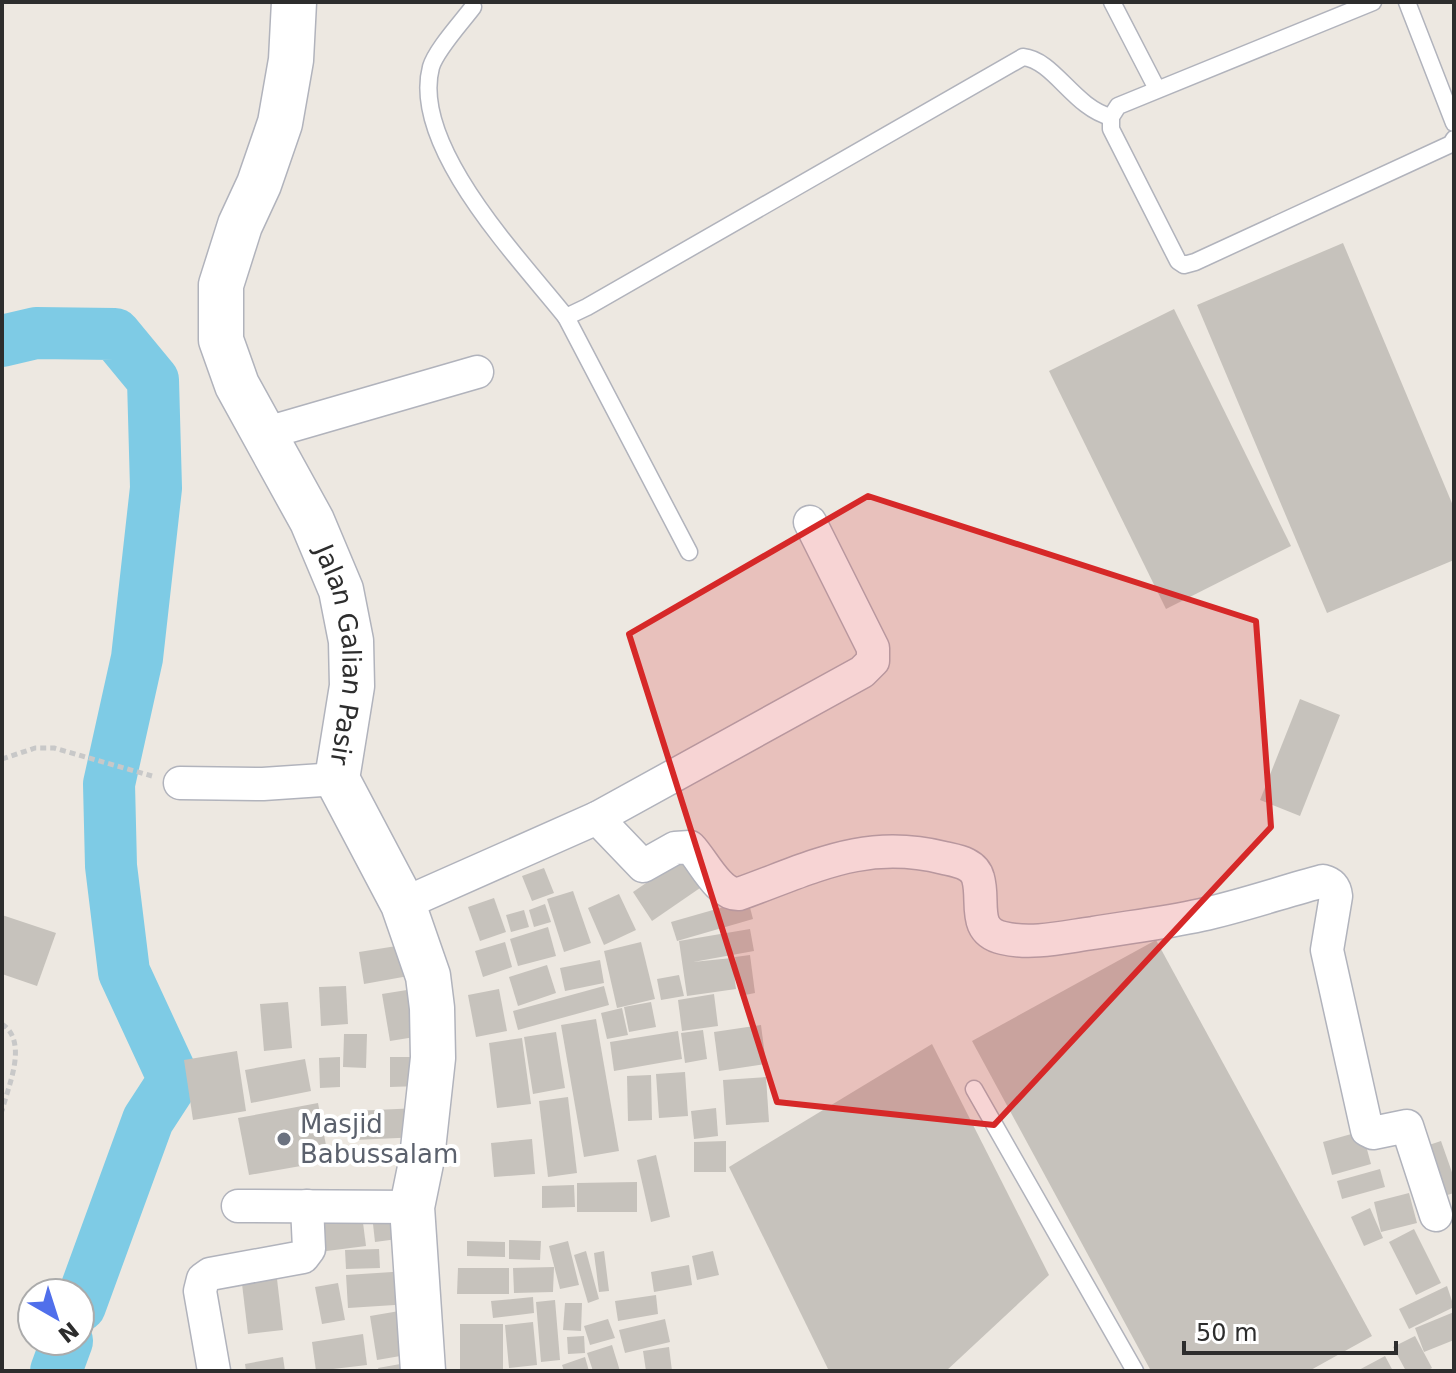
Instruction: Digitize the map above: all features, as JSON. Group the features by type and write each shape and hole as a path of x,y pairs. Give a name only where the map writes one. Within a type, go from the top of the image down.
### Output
{"street":[{"name":"Jalan Galian Pasir","path":"294,2 291,60 280,123 259,184 240,225 221,285 221,340 237,385 312,521 341,590 351,641 352,686 337,779 403,904 428,976 433,1058 422,1158 412,1207 423,1371"},
{"path":"263,434 477,372"},
{"path":"403,904 597,818 862,672 873,661 873,648 810,522"},
{"path":"180,783 263,784 337,779"},
{"path":"597,818 643,866 675,848 690,847 724,889 732,894 842,856 910,852 960,862 974,869 978,878 981,923 990,933 1011,939 1043,940 1200,916 1323,881 1329,883 1335,888 1336,896 1327,950 1367,1130 1373,1133 1407,1126 1436,1215"},
{"path":"238,1206 412,1207"},
{"path":"214,1371 200,1291 203,1279 210,1274 303,1257 309,1249 307,1206"}],"lane":[{"path":"1112,2 1157,89"},
{"path":"1373,2 1118,106 1111,117 1111,129 1178,261 1184,265 1195,262 1437,150 1454,139"},
{"path":"1407,2 1454,123"},
{"path":"473,7 432,63 428,86 430,113 461,184 566,317 689,552"},
{"path":"566,317 1023,57 1039,61 1092,111 1111,117"},
{"path":"974,1089 1135,1371"}],"path":[{"path":"2,759 35,748 54,748 180,783"},
{"path":"2,1024 8,1028 17,1049 2,1111"}],"highlighted area":[{"path":"868,496 1256,621 1271,827 994,1125 777,1102 629,634"}],"building":[{"path":"1343,243 1454,508 1454,560 1327,613 1197,305"},
{"path":"1174,309 1291,546 1166,609 1049,371"},
{"path":"1300,699 1340,715 1300,816 1260,800"},
{"path":"681,859 700,888 652,921 633,892"},
{"path":"544,868 554,893 532,901 522,876"},
{"path":"573,891 591,943 564,952 547,899"},
{"path":"619,894 636,930 604,945 588,908"},
{"path":"494,898 506,932 480,941 468,907"},
{"path":"748,900 753,919 677,941 671,922"},
{"path":"545,904 551,922 534,927 529,910"},
{"path":"524,910 529,927 511,932 506,915"},
{"path":"2,915 56,933 37,986 2,974"},
{"path":"548,927 556,956 518,966 510,939"},
{"path":"750,929 754,951 693,962 732,958 736,989 687,996 679,941"},
{"path":"1156,940 1372,1336 1309,1371 1151,1371 972,1041"},
{"path":"505,942 512,967 483,977 475,951"},
{"path":"641,942 655,999 617,1008 604,951"},
{"path":"409,944 414,975 364,984 359,952"},
{"path":"750,955 755,993 740,996 735,957"},
{"path":"600,960 604,983 565,991 560,968"},
{"path":"547,965 556,993 518,1006 509,977"},
{"path":"679,975 684,996 661,1000 657,979"},
{"path":"346,986 348,1024 321,1026 319,987"},
{"path":"604,986 609,1005 518,1030 513,1011"},
{"path":"413,989 421,1036 390,1041 382,994"},
{"path":"499,989 507,1031 476,1037 468,995"},
{"path":"714,994 718,1026 682,1031 678,1000"},
{"path":"288,1002 292,1048 264,1051 260,1004"},
{"path":"651,1002 656,1027 629,1032 624,1007"},
{"path":"622,1008 628,1035 607,1039 601,1013"},
{"path":"596,1019 619,1151 584,1157 561,1025"},
{"path":"761,1025 766,1064 719,1071 714,1032"},
{"path":"703,1030 707,1059 685,1063 681,1033"},
{"path":"678,1031 682,1059 614,1071 610,1042"},
{"path":"556,1032 565,1088 533,1094 524,1037"},
{"path":"344,1034 367,1034 366,1068 343,1067"},
{"path":"522,1038 531,1104 497,1108 489,1043"},
{"path":"932,1044 1049,1275 946,1371 829,1371 729,1167"},
{"path":"237,1051 246,1111 193,1120 184,1060"},
{"path":"340,1057 340,1087 320,1088 319,1058"},
{"path":"390,1057 420,1057 420,1086 390,1087"},
{"path":"305,1059 311,1091 251,1103 245,1070"},
{"path":"685,1072 688,1116 659,1118 656,1074"},
{"path":"651,1075 652,1120 628,1121 627,1076"},
{"path":"766,1077 769,1122 726,1125 723,1080"},
{"path":"568,1097 577,1173 548,1177 539,1101"},
{"name":"Masjid Babussalam","path":"318,1103 329,1161 249,1175 238,1118"},
{"path":"419,1108 420,1137 354,1140 353,1111"},
{"path":"716,1108 718,1136 694,1139 691,1111"},
{"path":"1362,1131 1371,1164 1332,1175 1323,1142"},
{"path":"532,1139 535,1174 494,1177 491,1143"},
{"path":"726,1141 726,1172 694,1172 694,1142"},
{"path":"1441,1141 1454,1178 1454,1193 1434,1199 1417,1149"},
{"path":"656,1155 670,1217 651,1222 637,1160"},
{"path":"1380,1169 1385,1187 1342,1199 1337,1181"},
{"path":"637,1182 637,1212 577,1212 577,1183"},
{"path":"574,1185 575,1207 542,1208 542,1186"},
{"path":"1409,1193 1417,1223 1381,1232 1374,1202"},
{"path":"1370,1208 1383,1238 1364,1246 1351,1217"},
{"path":"402,1211 405,1238 375,1242 372,1215"},
{"path":"362,1215 366,1246 319,1252 315,1222"},
{"path":"1414,1229 1441,1283 1416,1295 1389,1242"},
{"path":"509,1240 541,1241 540,1260 509,1259"},
{"path":"467,1241 505,1242 505,1257 467,1256"},
{"path":"568,1241 579,1285 560,1289 549,1246"},
{"path":"379,1249 380,1268 346,1269 345,1250"},
{"path":"586,1251 599,1299 588,1303 574,1255"},
{"path":"604,1251 609,1291 599,1292 594,1253"},
{"path":"713,1251 719,1275 697,1280 692,1256"},
{"path":"689,1265 692,1285 654,1292 651,1272"},
{"path":"554,1267 553,1292 514,1293 513,1268"},
{"path":"458,1268 509,1268 509,1294 457,1294"},
{"path":"408,1271 410,1304 348,1308 346,1275"},
{"path":"277,1279 283,1330 248,1334 242,1284"},
{"path":"338,1283 345,1320 322,1324 315,1287"},
{"path":"1447,1286 1454,1307 1409,1329 1399,1309"},
{"path":"656,1295 658,1314 618,1321 615,1301"},
{"path":"533,1297 534,1313 493,1318 491,1301"},
{"path":"555,1300 560,1360 541,1362 536,1302"},
{"path":"565,1303 582,1303 581,1331 563,1330"},
{"path":"411,1309 418,1353 377,1360 370,1316"},
{"path":"1454,1312 1454,1340 1424,1352 1415,1328"},
{"path":"608,1319 615,1338 590,1345 584,1326"},
{"path":"665,1319 670,1342 625,1353 619,1330"},
{"path":"533,1322 537,1365 509,1368 505,1325"},
{"path":"460,1324 503,1324 503,1371 460,1371"},
{"path":"363,1334 367,1365 316,1371 312,1342"},
{"path":"584,1336 585,1353 568,1354 567,1337"},
{"path":"1415,1336 1432,1368 1427,1371 1406,1371 1393,1347"},
{"path":"612,1345 620,1371 593,1371 587,1353"},
{"path":"669,1347 672,1371 646,1371 643,1351"},
{"path":"1385,1356 1393,1371 1357,1371"},
{"path":"283,1357 285,1371 246,1371 245,1364"},
{"path":"585,1357 589,1371 564,1371 562,1365"},
{"path":"417,1361 418,1371 379,1371 378,1368"}],"waterway":[{"path":"2,341 36,333 115,334 153,380 156,488 137,658 109,784 111,866 124,972 174,1080 148,1120 91,1277"},
{"path":"56,1371 61,1357"}],"place":[{"name":"Masjid Babussalam","path":"284,1139"}]}
